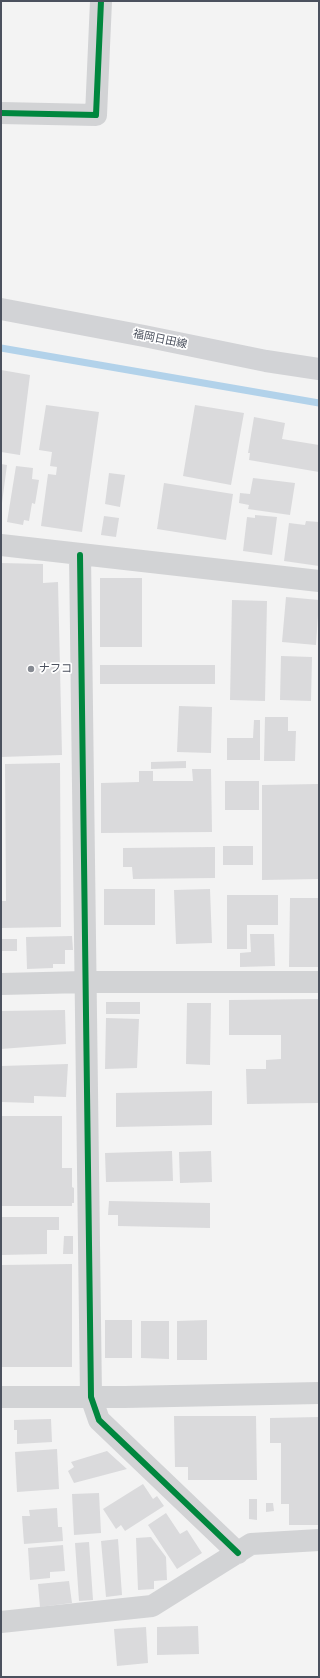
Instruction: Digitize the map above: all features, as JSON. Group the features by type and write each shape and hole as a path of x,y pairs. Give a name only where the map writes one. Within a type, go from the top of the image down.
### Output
{"main road":[{"name":"福岡日田線","path":"1,309 266,361 319,369"}],"street":[{"path":"1,113 96,115 101,1"},
{"path":"1,545 319,581"},
{"path":"80,554 91,1397 99,1420 238,1553"},
{"path":"1,984 86,982 319,982"},
{"path":"1,1397 319,1393"},
{"path":"1,1622 152,1606 251,1544 319,1540"}],"building":[{"path":"1,370 30,375 20,455 1,452"},
{"path":"46,405 99,412 82,532 41,526 48,474 56,475 57,467 50,466 52,452 39,450"},
{"path":"195,405 244,413 231,485 183,476"},
{"path":"254,417 285,423 282,439 319,445 319,472 249,460 250,453 248,453"},
{"path":"1,464 7,465 2,503 1,503"},
{"path":"16,466 33,468 32,479 39,480 35,504 32,503 29,521 24,520 23,525 7,522"},
{"path":"109,473 125,475 120,507 105,504"},
{"path":"253,478 295,483 290,515 248,509 249,505 239,503 240,493 250,494"},
{"path":"164,483 233,494 226,540 157,529"},
{"path":"255,515 277,517 272,555 243,551 247,517 255,518"},
{"path":"104,516 119,518 116,537 101,535"},
{"path":"306,521 319,522 319,566 284,561 289,523 305,525"},
{"name":"ナフコ","path":"1,563 43,564 43,583 58,582 62,755 1,757"},
{"path":"100,578 142,578 142,647 100,647"},
{"path":"286,597 319,600 316,645 282,642"},
{"path":"232,600 267,601 265,701 230,700"},
{"path":"281,656 312,657 311,701 280,700"},
{"path":"100,665 215,665 215,684 100,684"},
{"path":"179,706 212,707 211,753 177,752"},
{"path":"265,717 288,717 288,731 296,731 295,761 264,761"},
{"path":"254,720 260,720 260,760 227,760 227,738 253,738"},
{"path":"186,761 186,768 151,769 151,762"},
{"path":"60,763 61,927 1,928 1,901 6,901 5,764"},
{"path":"192,769 211,769 212,832 101,833 101,783 139,782 139,771 153,771 153,781 193,781"},
{"path":"225,781 259,781 259,810 225,810"},
{"path":"318,784 318,879 262,880 262,785"},
{"path":"223,846 253,846 253,865 223,865"},
{"path":"215,847 215,878 133,879 132,867 123,867 123,848"},
{"path":"104,889 155,889 155,925 104,925"},
{"path":"210,889 212,943 176,944 174,890"},
{"path":"227,895 278,895 278,925 247,925 247,949 227,949"},
{"path":"290,898 319,898 319,967 289,967"},
{"path":"250,934 274,934 275,966 240,967 240,953 251,952"},
{"path":"72,936 73,950 65,950 65,964 53,964 53,968 27,969 26,937"},
{"path":"1,939 17,939 17,951 1,951"},
{"path":"319,999 319,1103 247,1104 246,1069 266,1069 266,1060 281,1059 281,1035 229,1035 229,1000"},
{"path":"106,1002 140,1002 140,1014 106,1014"},
{"path":"187,1003 211,1003 210,1065 186,1064"},
{"path":"65,1010 66,1044 1,1049 1,1011"},
{"path":"106,1018 139,1019 137,1068 105,1069"},
{"path":"68,1064 66,1097 34,1096 34,1103 1,1102 1,1066"},
{"path":"212,1091 212,1125 116,1127 116,1093"},
{"path":"1,1116 62,1116 62,1168 72,1168 74,1203 72,1203 72,1206 1,1206"},
{"path":"172,1151 173,1181 106,1182 105,1153"},
{"path":"211,1151 212,1182 180,1183 179,1152"},
{"path":"109,1201 210,1203 210,1228 118,1226 118,1215 108,1215"},
{"path":"1,1217 59,1217 59,1230 47,1230 47,1254 1,1255"},
{"path":"64,1236 73,1236 73,1254 63,1254"},
{"path":"72,1264 72,1367 1,1367 1,1265"},
{"path":"105,1320 132,1320 132,1358 105,1358"},
{"path":"207,1320 207,1360 177,1360 177,1321"},
{"path":"141,1321 169,1321 169,1359 141,1358"},
{"path":"174,1416 256,1416 257,1480 188,1480 188,1467 175,1467"},
{"path":"319,1417 319,1525 289,1525 289,1504 281,1504 281,1443 270,1443 270,1418"},
{"path":"51,1419 52,1442 17,1444 17,1430 14,1430 14,1420"},
{"path":"57,1449 59,1489 17,1492 15,1452"},
{"path":"107,1451 127,1469 74,1483 68,1471 74,1467 71,1462"},
{"path":"143,1484 153,1499 157,1496 164,1506 125,1531 121,1525 116,1529 103,1509"},
{"path":"99,1493 101,1533 74,1535 72,1494"},
{"path":"249,1499 257,1499 257,1520 249,1519"},
{"path":"266,1503 273,1503 274,1511 266,1512"},
{"path":"57,1508 58,1527 62,1527 63,1541 24,1544 22,1516 30,1516 29,1510"},
{"path":"166,1513 180,1534 187,1530 202,1553 177,1569 148,1525"},
{"path":"151,1537 166,1557 167,1580 154,1581 154,1589 138,1590 136,1538"},
{"path":"118,1539 122,1595 106,1597 101,1541"},
{"path":"89,1542 93,1600 79,1601 75,1543"},
{"path":"63,1545 65,1571 50,1572 50,1578 30,1580 28,1548"},
{"path":"69,1581 72,1603 40,1607 38,1584"},
{"path":"198,1626 199,1654 157,1655 157,1627"},
{"path":"146,1627 148,1663 117,1666 114,1629"}],"waterway":[{"path":"1,348 319,403"}],"cycle path":[{"path":"1,113 96,115 101,1"},
{"path":"80,555 91,1397 99,1420 238,1553"}],"place":[{"name":"ナフコ","path":"31,669"}]}
